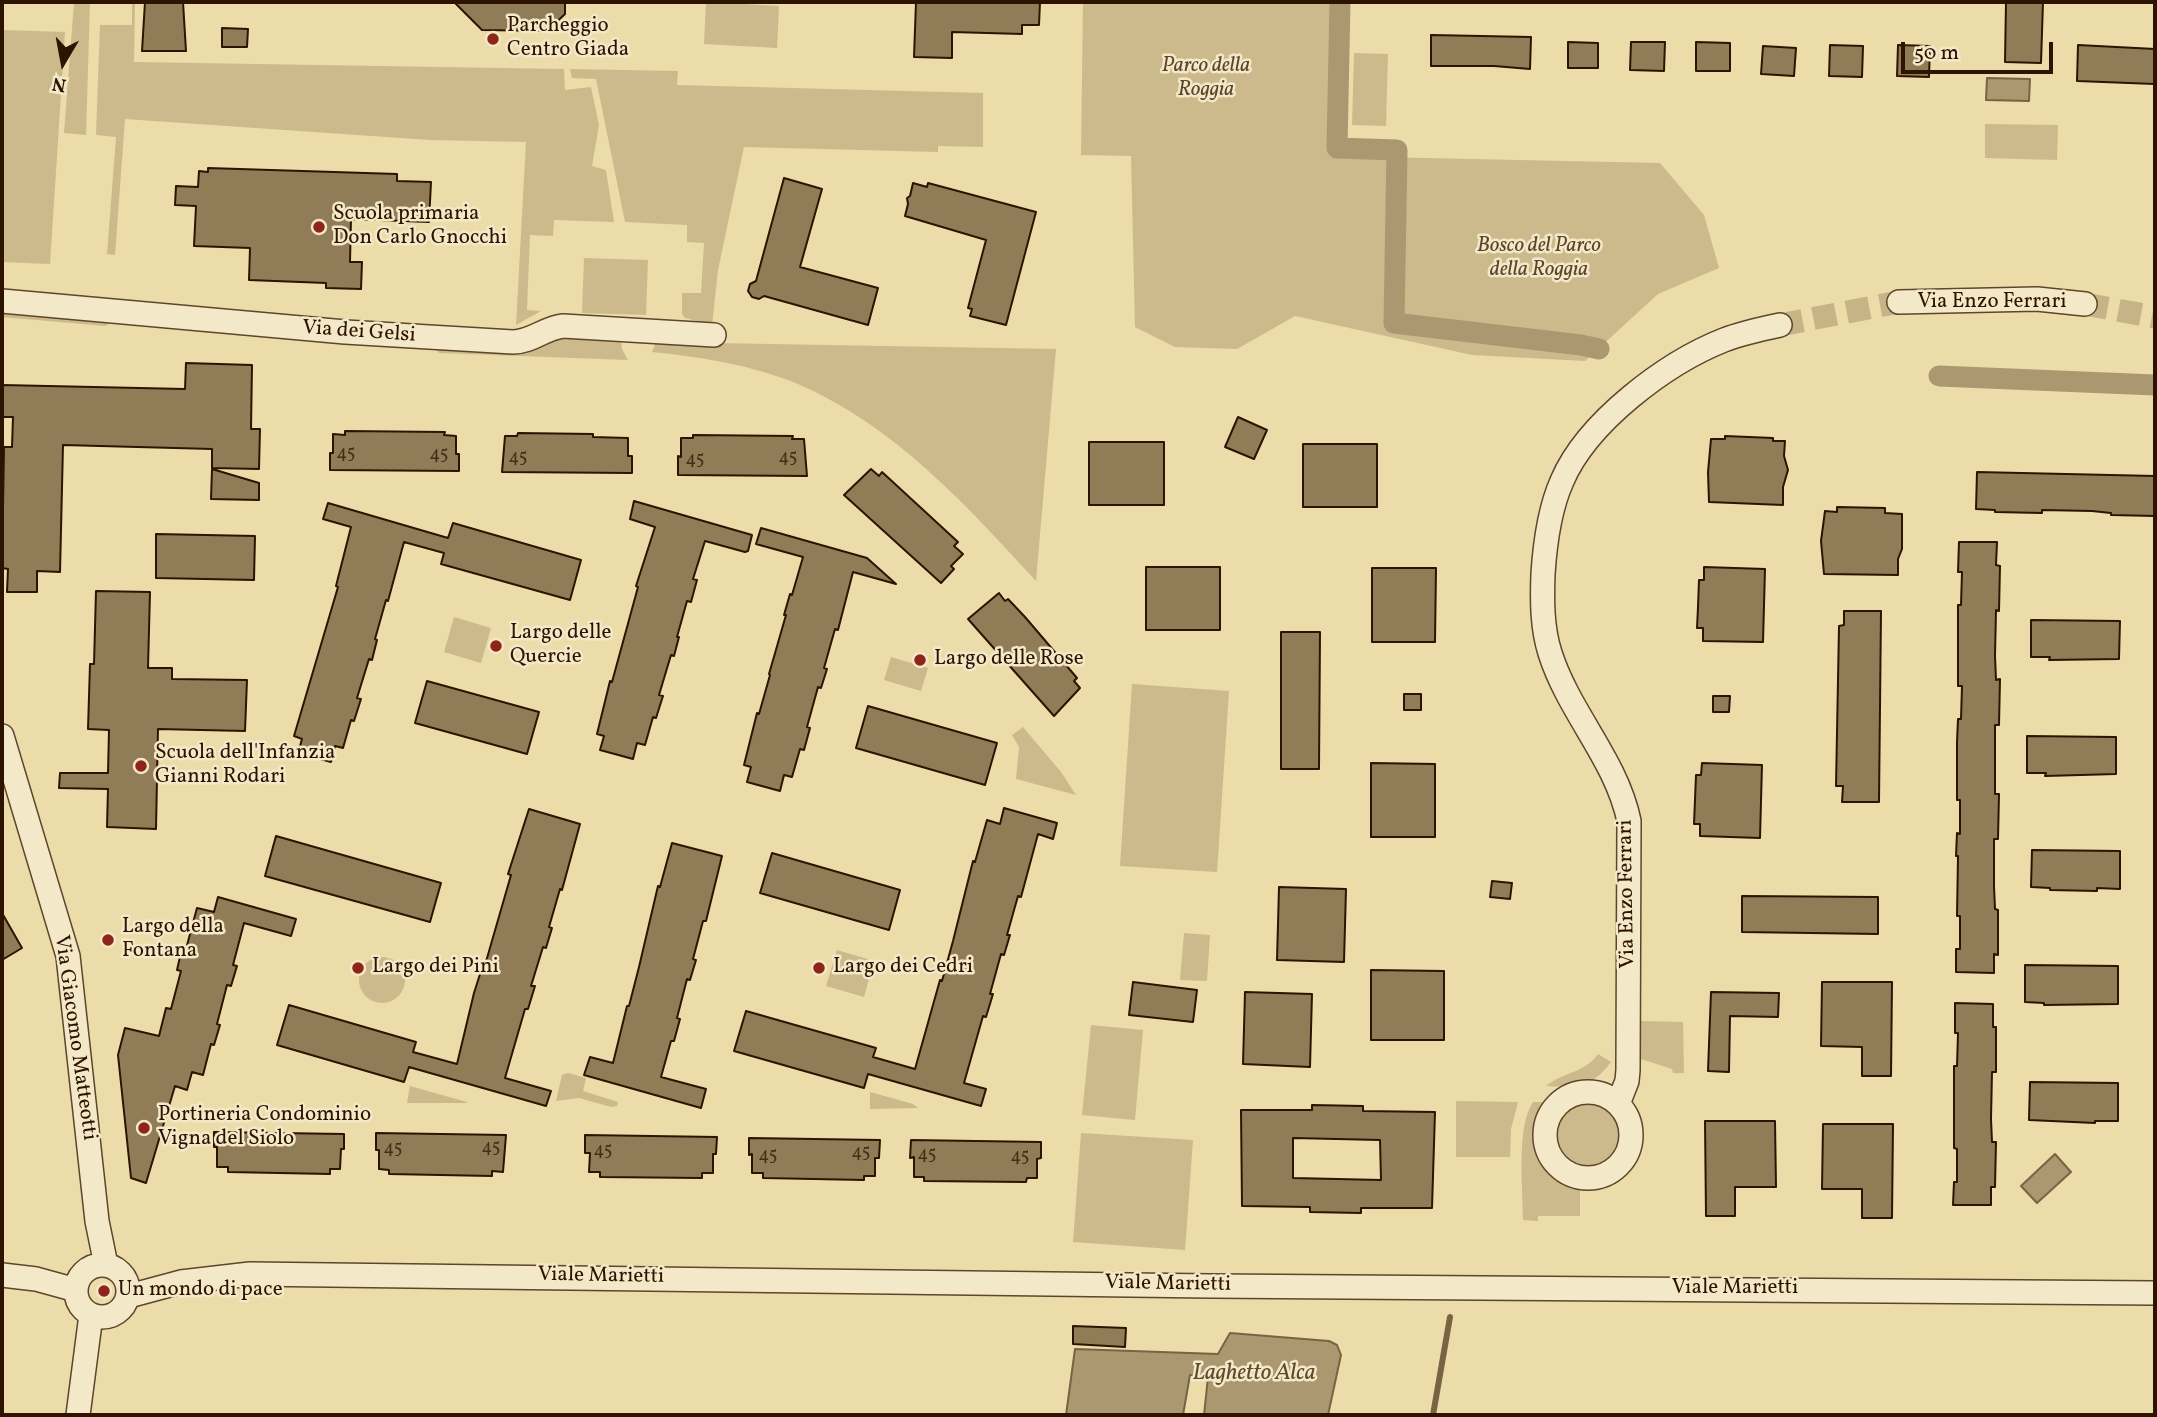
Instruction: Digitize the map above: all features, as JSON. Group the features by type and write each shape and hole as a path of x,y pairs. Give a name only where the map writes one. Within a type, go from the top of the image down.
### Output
{"street":[{"name":"Via Enzo Ferrari","path":"1899,302 2037,299 2085,304"},
{"name":"Via dei Gelsi","path":"2,302 284,328 501,342 526,341 554,327 563,326 714,335"},
{"name":"Via Enzo Ferrari","path":"1613,1101 1627,1081 1629,821 1625,800 1614,775 1557,674 1550,653 1542,601 1549,520 1562,480 1570,465 1597,430 1636,395 1667,371 1701,351 1733,337 1780,324"},
{"name":"Via Giacomo Matteotti","path":"2,736 68,957 97,1222 89,1275"},
{"path":"2,1275 36,1279 119,1270 127,1288 122,1308 116,1313 100,1317 91,1315 80,1305 89,1275"},
{"name":"Viale Marietti","path":"127,1288 250,1273 1211,1286 2155,1293"},
{"path":"78,1415 91,1315"}],"green space":[{"path":"74,2 90,2 86,135 64,133"},
{"path":"132,2 135,2 134,62 564,69 565,90 591,87 599,125 592,166 606,170 614,222 554,220 553,236 530,235 527,310 541,311 516,325 526,142 430,140 125,119 115,255 107,254 116,137 96,135 100,25 132,25"},
{"path":"706,2 779,6 777,48 704,44"},
{"name":"Bosco del Parco della Roggia","path":"1083,2 1331,2 1331,156 1660,163 1704,215 1719,268 1658,294 1585,361 1472,355 1295,316 1237,349 1175,347 1135,327 1131,156 1081,155"},
{"path":"2,30 65,32 50,264 2,262"},
{"path":"1354,53 1388,54 1386,126 1352,125"},
{"path":"570,69 678,71 677,85 983,93 983,147 938,146 938,152 744,147 718,270 712,325 685,318 682,314 682,293 701,293 704,243 687,242 687,225 625,222 596,79 572,78"},
{"path":"1985,124 2058,125 2057,160 1985,158"},
{"path":"584,258 648,260 646,315 582,313"},
{"path":"2,312 111,323 105,326 2,317"},
{"path":"560,337 621,340 628,360 439,353 436,349 527,351"},
{"path":"656,342 1056,349 1036,581 956,496 927,470 866,422 833,401 798,384 763,372 689,356 652,352"},
{"path":"454,617 491,628 481,663 444,652"},
{"path":"891,657 928,668 921,691 884,680"},
{"path":"1132,684 1229,691 1217,872 1120,866"},
{"path":"1023,727 1061,772 1076,795 1016,779 1019,747 1012,735"},
{"path":"1184,933 1210,935 1207,981 1180,980"},
{"path":"837,950 874,961 864,997 826,986"},
{"path":"382,957 398,964 405,980 398,996 382,1003 366,996 359,980 366,964"},
{"path":"1641,1021 1683,1022 1684,1073 1673,1073 1672,1069 1641,1059"},
{"path":"1091,1025 1143,1030 1135,1120 1082,1115"},
{"path":"1598,1054 1611,1062 1590,1082 1567,1087 1546,1086 1587,1065"},
{"path":"568,1073 586,1078 583,1091 618,1102 617,1106 611,1107 579,1098 556,1101 562,1075"},
{"path":"410,1086 467,1102 467,1103 407,1103"},
{"path":"870,1092 913,1104 918,1108 870,1109"},
{"path":"1456,1101 1518,1102 1511,1129 1510,1157 1456,1157"},
{"path":"1533,1102 1549,1105 1540,1131 1542,1154 1555,1173 1580,1185 1580,1216 1538,1216 1538,1221 1523,1220 1522,1142 1524,1126"},
{"path":"1589,1104 1601,1106 1611,1113 1618,1123 1618,1147 1611,1157 1601,1164 1589,1166 1577,1164 1567,1157 1560,1147 1558,1135 1560,1123 1567,1113 1577,1106"},
{"path":"1081,1133 1193,1140 1185,1250 1073,1242"}],"water":[{"path":"1987,78 2030,79 2029,101 1986,100"},
{"path":"2055,1154 2071,1172 2037,1203 2021,1186"},
{"name":"Laghetto Alca","path":"1230,1333 1329,1341 1337,1345 1341,1355 1328,1415 1204,1415 1208,1377 1190,1375 1183,1415 1066,1415 1075,1349 1218,1354"}],"building":[{"path":"145,2 183,2 186,51 142,51"},
{"path":"454,2 565,2 565,14 547,31 482,30"},
{"path":"916,2 1040,2 1039,25 1022,25 1022,34 952,32 952,58 914,57"},
{"path":"2006,2 2043,2 2041,63 2005,62"},
{"path":"222,28 248,29 247,47 222,47"},
{"path":"1431,35 1531,37 1530,69 1431,66"},
{"path":"1568,42 1598,43 1598,68 1568,68"},
{"path":"1631,42 1665,42 1664,71 1630,70"},
{"path":"1696,42 1730,43 1730,71 1696,71"},
{"path":"1830,45 1863,46 1862,77 1829,76"},
{"path":"1898,45 1930,46 1929,77 1897,76"},
{"path":"2078,45 2155,49 2155,84 2077,81"},
{"path":"1763,46 1796,48 1794,76 1761,74"},
{"path":"208,168 397,174 397,181 431,182 429,222 351,219 350,262 362,262 361,289 326,288 326,283 249,280 250,248 194,246 196,206 175,205 176,186 198,187 199,171 208,172"},
{"path":"784,178 822,189 800,267 878,288 868,325 764,296 759,299 752,297 748,291 750,284 756,281"},
{"path":"913,183 927,187 928,183 1036,212 1006,325 970,316 972,309 968,308 986,240 905,216 907,198"},
{"path":"186,363 252,365 251,429 260,429 259,469 212,468 212,449 63,445 60,572 37,571 37,592 7,592 8,569 2,568 4,447 12,447 13,417 2,417 2,385 185,389"},
{"path":"1238,417 1267,430 1254,459 1225,447"},
{"path":"345,431 445,432 444,435 456,436 459,471 330,470 333,434 345,435"},
{"path":"518,433 593,434 593,437 628,438 632,473 502,472 505,436 517,436"},
{"path":"693,435 793,436 792,439 804,439 807,476 678,475 681,438 693,438"},
{"path":"1725,436 1785,441 1784,456 1788,470 1783,487 1783,505 1709,502 1711,439 1725,439"},
{"path":"1089,442 1164,442 1164,505 1089,505"},
{"path":"1303,444 1377,444 1377,507 1303,507"},
{"path":"212,469 259,483 259,500 211,499"},
{"path":"871,469 879,476 882,472 958,542 954,546 963,554 951,566 954,569 941,583 844,495"},
{"path":"1977,472 2155,476 2155,516 2111,515 2092,511 2042,510 2042,513 1976,509"},
{"path":"634,501 752,535 748,551 745,552 705,541 693,579 697,580 691,602 687,601 674,656 671,655 659,695 663,696 656,718 653,717 645,745 637,743 633,759 600,750 604,736 597,734 638,587 636,586 655,527 630,519"},
{"path":"328,503 448,538 453,523 581,560 570,600 441,564 444,553 404,542 375,639 377,640 372,660 369,659 357,698 361,699 354,721 351,720 343,748 335,746 331,762 298,753 302,739 294,736 338,587 336,586 351,527 323,519"},
{"path":"1837,507 1885,508 1885,513 1902,514 1902,549 1898,559 1898,575 1824,574 1821,541 1825,511 1837,512"},
{"path":"761,528 867,558 896,584 853,572 838,630 835,629 824,668 827,669 821,688 818,687 804,750 800,749 792,777 784,775 780,791 747,782 751,767 744,765 784,615 803,557 756,544"},
{"path":"156,534 255,536 254,580 156,578"},
{"path":"1959,542 1997,542 1996,565 2000,566 1995,656 1996,680 2000,679 1999,725 1995,725 1995,794 1999,794 1998,839 1994,839 1998,955 1994,954 1994,973 1956,972 1956,949 1960,949 1956,856 1957,833 1960,834 1957,742 1962,686 1958,686 1958,605 1961,605 1962,572 1958,572"},
{"path":"1146,567 1220,567 1220,630 1146,630"},
{"path":"1704,567 1765,569 1763,642 1703,641 1703,628 1697,628 1699,580 1704,580"},
{"path":"1372,568 1436,568 1435,642 1372,642"},
{"path":"96,591 150,592 148,668 172,668 172,679 247,680 245,731 158,729 156,829 107,827 108,789 59,788 60,773 108,773 109,730 88,729 90,664 94,664"},
{"path":"999,593 1025,617 1077,678 1074,681 1080,688 1054,716 968,619"},
{"path":"1844,611 1881,611 1879,802 1842,802 1843,786 1836,786 1839,626 1844,625"},
{"path":"2031,620 2120,621 2119,659 2049,660 2050,657 2031,657"},
{"path":"1281,632 1320,632 1319,769 1281,769"},
{"path":"427,681 539,712 527,754 415,723"},
{"path":"1404,694 1421,694 1421,710 1404,710"},
{"path":"1713,696 1730,696 1729,712 1713,712"},
{"path":"868,706 997,743 985,785 856,748"},
{"path":"2027,736 2116,737 2116,774 2045,776 2046,773 2027,773"},
{"path":"1371,763 1435,764 1435,837 1371,837"},
{"path":"1702,763 1762,765 1760,838 1700,836 1700,824 1694,824 1696,775 1701,775"},
{"path":"1004,808 1057,823 1053,839 1038,834 1021,897 1018,896 1007,935 1010,935 1004,955 1001,954 990,994 993,994 986,1017 983,1016 964,1083 986,1089 981,1106 868,1074 864,1088 734,1051 746,1011 876,1048 873,1057 915,1069 940,980 942,981 973,861 975,862 987,820 1000,824"},
{"path":"529,809 580,824 549,927 552,928 546,948 543,947 531,986 535,986 528,1009 525,1009 505,1078 551,1091 546,1106 409,1067 404,1082 277,1045 289,1005 416,1042 413,1052 457,1064 474,993 481,971 483,972 511,875 508,874"},
{"path":"276,836 441,883 430,922 265,876"},
{"path":"672,843 722,856 706,921 703,921 693,959 696,960 690,980 687,979 674,1041 671,1041 661,1077 706,1089 701,1108 584,1075 590,1057 613,1063 658,886 660,887"},
{"path":"2032,850 2120,851 2120,889 2050,890 2031,887"},
{"path":"772,853 900,890 889,930 760,893"},
{"path":"1492,881 1512,883 1510,899 1490,897"},
{"path":"1279,887 1346,889 1344,962 1277,960"},
{"path":"1742,896 1878,897 1878,934 1742,932"},
{"path":"218,897 296,919 291,936 244,923 233,965 237,966 231,986 227,985 217,1024 220,1025 214,1045 211,1044 203,1075 192,1072 187,1090 175,1086 146,1183 131,1178 118,1055 125,1028 159,1036 166,1008 171,1009 181,971 177,970 182,948 186,949 197,908 214,912"},
{"path":"2,913 22,948 2,960"},
{"path":"2025,965 2118,966 2118,1004 2044,1005 2025,1002"},
{"path":"1371,970 1444,971 1444,1040 1371,1040"},
{"path":"1133,982 1197,990 1193,1022 1129,1015"},
{"path":"1822,982 1892,982 1891,1076 1862,1076 1862,1047 1821,1046"},
{"path":"1245,992 1312,994 1310,1067 1243,1064"},
{"path":"1711,992 1779,993 1778,1017 1730,1016 1729,1072 1708,1071"},
{"path":"1955,1003 1993,1004 1996,1072 1992,1072 1991,1119 1992,1142 1996,1142 1995,1187 1991,1187 1991,1205 1953,1205 1954,1182 1957,1182 1957,1149 1954,1148 1954,1066 1957,1066 1958,1033 1955,1033"},
{"path":"2030,1082 2118,1083 2118,1121 2095,1123 2029,1120"},
{"path":"1312,1105 1363,1106 1363,1111 1435,1112 1432,1208 1361,1208 1361,1213 1310,1212 1310,1207 1242,1206 1241,1110 1312,1110","holes":["1293,1138 1380,1140 1381,1180 1293,1178"]},
{"path":"1705,1121 1775,1121 1776,1187 1735,1187 1735,1216 1706,1216"},
{"path":"1823,1124 1893,1124 1892,1218 1862,1218 1862,1189 1822,1189"},
{"path":"214,1132 344,1134 340,1169 330,1169 330,1174 228,1172 228,1167 217,1167"},
{"path":"376,1133 506,1135 503,1172 492,1171 492,1176 389,1174 389,1170 379,1169"},
{"path":"585,1135 717,1137 713,1173 702,1173 702,1178 600,1177 600,1172 589,1172 590,1153 585,1153"},
{"path":"749,1138 880,1140 879,1158 875,1158 875,1176 864,1176 864,1180 763,1178 763,1173 752,1173"},
{"path":"911,1140 1041,1142 1037,1178 1027,1178 1026,1182 924,1181 924,1177 914,1177 914,1157 910,1158"},
{"path":"1073,1326 1126,1328 1125,1347 1073,1344"}],"waterway":[{"path":"1340,2 1337,148 1397,150 1394,323 1599,349"},
{"path":"1939,376 2155,385"},
{"path":"1433,1415 1450,1317"}],"tunnel":[{"path":"1780,325 1899,302"},
{"path":"2085,304 2155,317"}],"place":[{"name":"Parcheggio Centro Giada","path":"493,39"},
{"name":"Scuola primaria Don Carlo Gnocchi","path":"319,227"},
{"name":"Largo delle Quercie","path":"496,646"},
{"name":"Largo delle Rose","path":"920,660"},
{"name":"Scuola dell'Infanzia Gianni Rodari","path":"141,766"},
{"name":"Largo della Fontana","path":"108,940"},
{"name":"Largo dei Pini","path":"358,968"},
{"name":"Largo dei Cedri","path":"819,968"},
{"name":"Portineria Condominio Vigna del Siolo","path":"144,1128"},
{"name":"Un mondo di pace","path":"104,1291"}],"park label":[{"name":"Parco della Roggia","path":"1206,79"}]}
